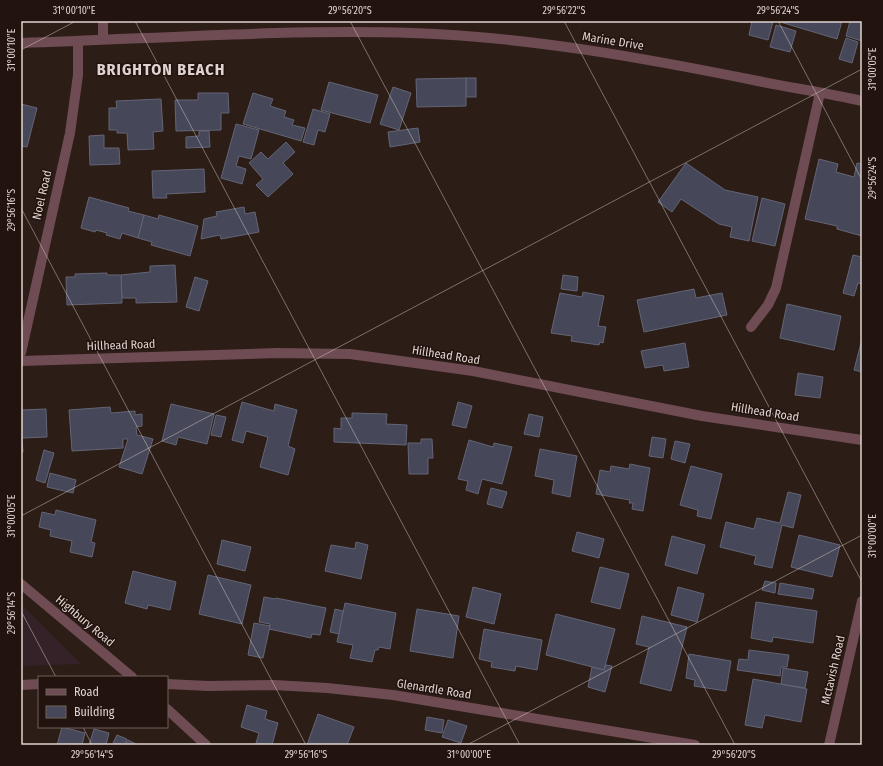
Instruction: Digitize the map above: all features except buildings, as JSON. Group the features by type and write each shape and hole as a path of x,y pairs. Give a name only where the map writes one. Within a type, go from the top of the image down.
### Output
{"street":[{"path":"103,39 104,21"},
{"name":"Marine Drive","path":"21,43 266,34 412,33 463,36 514,40 606,52 862,101"},
{"name":"Noel Road","path":"21,353 70,133 78,75 78,41"},
{"path":"750,327 768,305 776,288 820,93"},
{"name":"Hillhead Road","path":"21,361 277,353 350,354 473,371 702,416 862,440"},
{"name":"Highbury Road","path":"21,584 131,676"},
{"name":"Mctavish Road","path":"829,745 862,601"},
{"path":"21,685 38,684"},
{"name":"Glenardle Road","path":"168,684 208,686 274,685 327,688 393,695 695,745"},
{"path":"168,710 206,745"}],"shaded area":[{"path":"21,604 81,664 21,666"}],"district":[{"name":"BRIGHTON BEACH","path":"161,69"}]}
